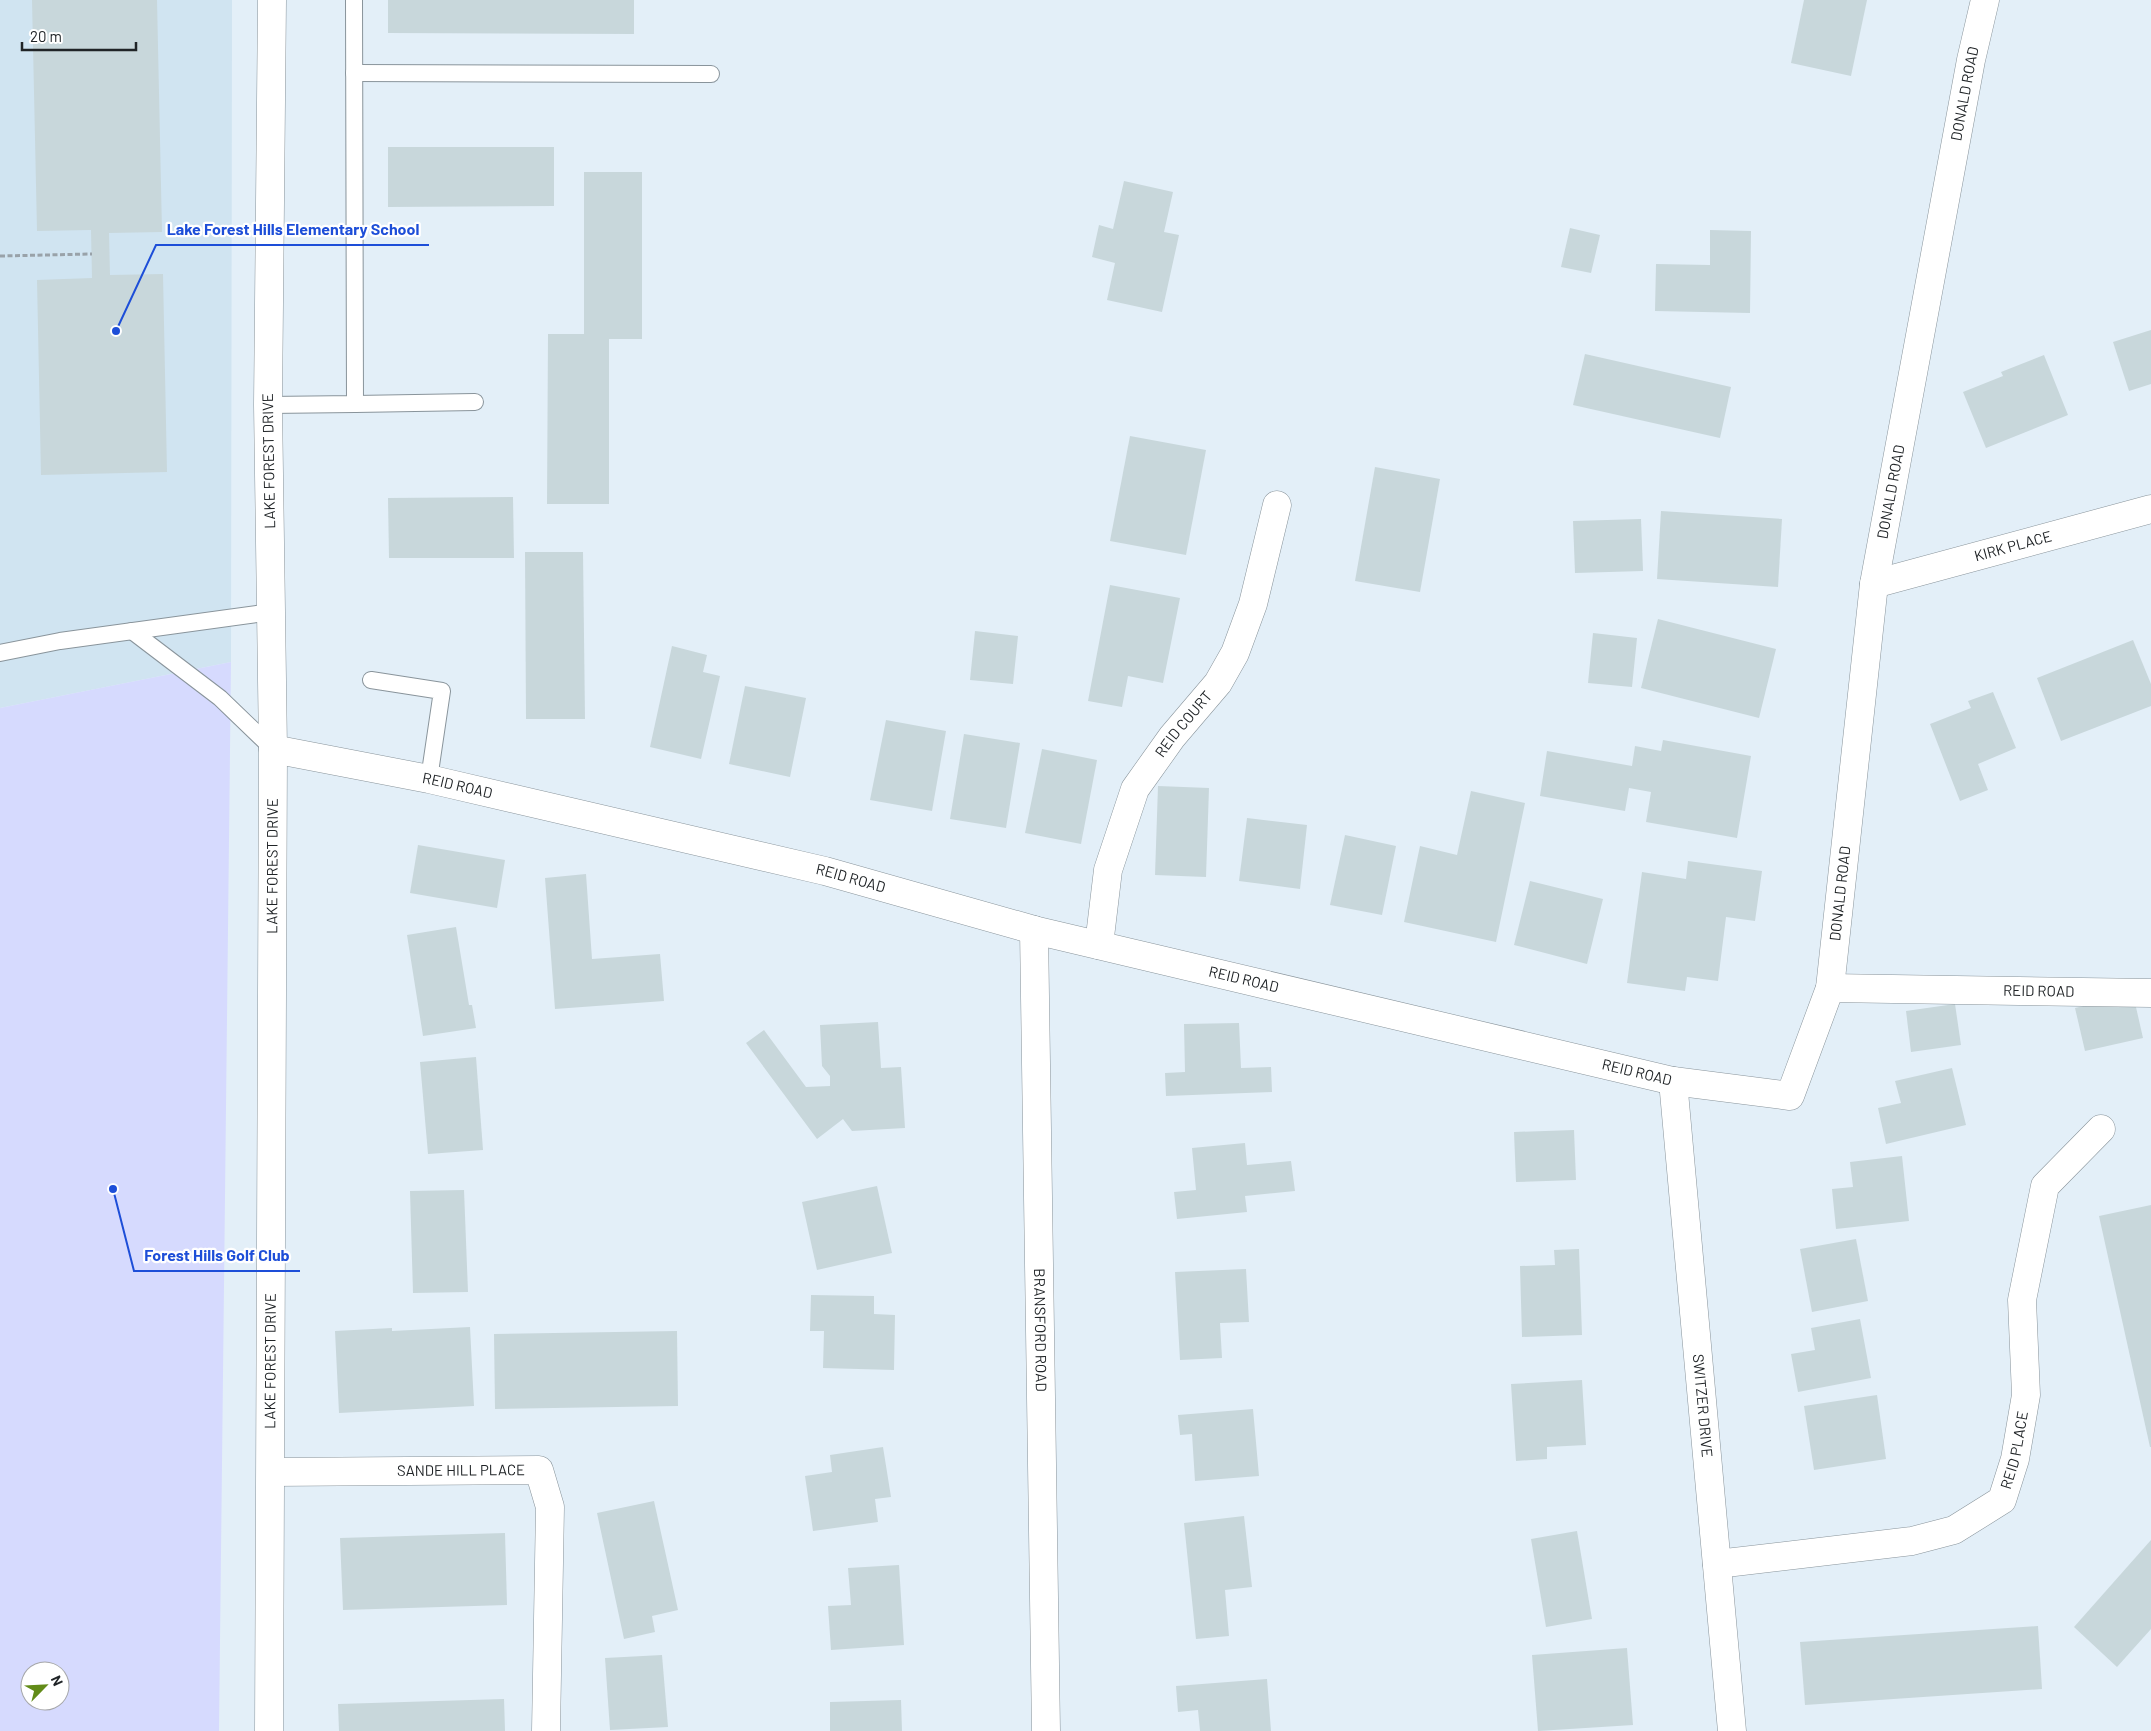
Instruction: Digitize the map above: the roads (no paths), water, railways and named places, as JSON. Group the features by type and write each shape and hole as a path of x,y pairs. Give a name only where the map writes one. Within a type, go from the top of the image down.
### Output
{"street":[{"name":"LAKE FOREST DRIVE","path":"269,1731 273,750 268,405 272,0"},
{"name":"DONALD ROAD","path":"1830,988 1874,584 1971,60 1985,0"},
{"name":"REID COURT","path":"1100,945 1108,870 1135,789 1172,737 1218,683 1235,653 1253,604 1277,505"},
{"name":"KIRK PLACE","path":"1874,584 2151,509"},
{"name":"REID ROAD","path":"273,750 429,779 825,871 1034,930 1673,1080 1790,1096 1830,988 2151,993"},
{"name":"BRANSFORD ROAD","path":"1034,930 1046,1731"},
{"name":"SWITZER DRIVE","path":"1673,1080 1732,1731"},
{"name":"REID PLACE","path":"1717,1564 1912,1541 1954,1530 2002,1500 2015,1459 2026,1395 2022,1300 2045,1186 2101,1129"},
{"name":"SANDE HILL PLACE","path":"271,1472 539,1470 550,1507 546,1731"}],"lane":[{"path":"354,0 355,404"},
{"path":"354,73 711,74"},
{"path":"268,405 475,402"},
{"path":"0,653 60,641 271,612"},
{"path":"132,632 220,698 273,750"},
{"path":"371,680 442,692 429,779"}],"place":[{"name":"Lake Forest Hills Elementary School","path":"116,331"},
{"name":"Forest Hills Golf Club","path":"113,1189"}]}
